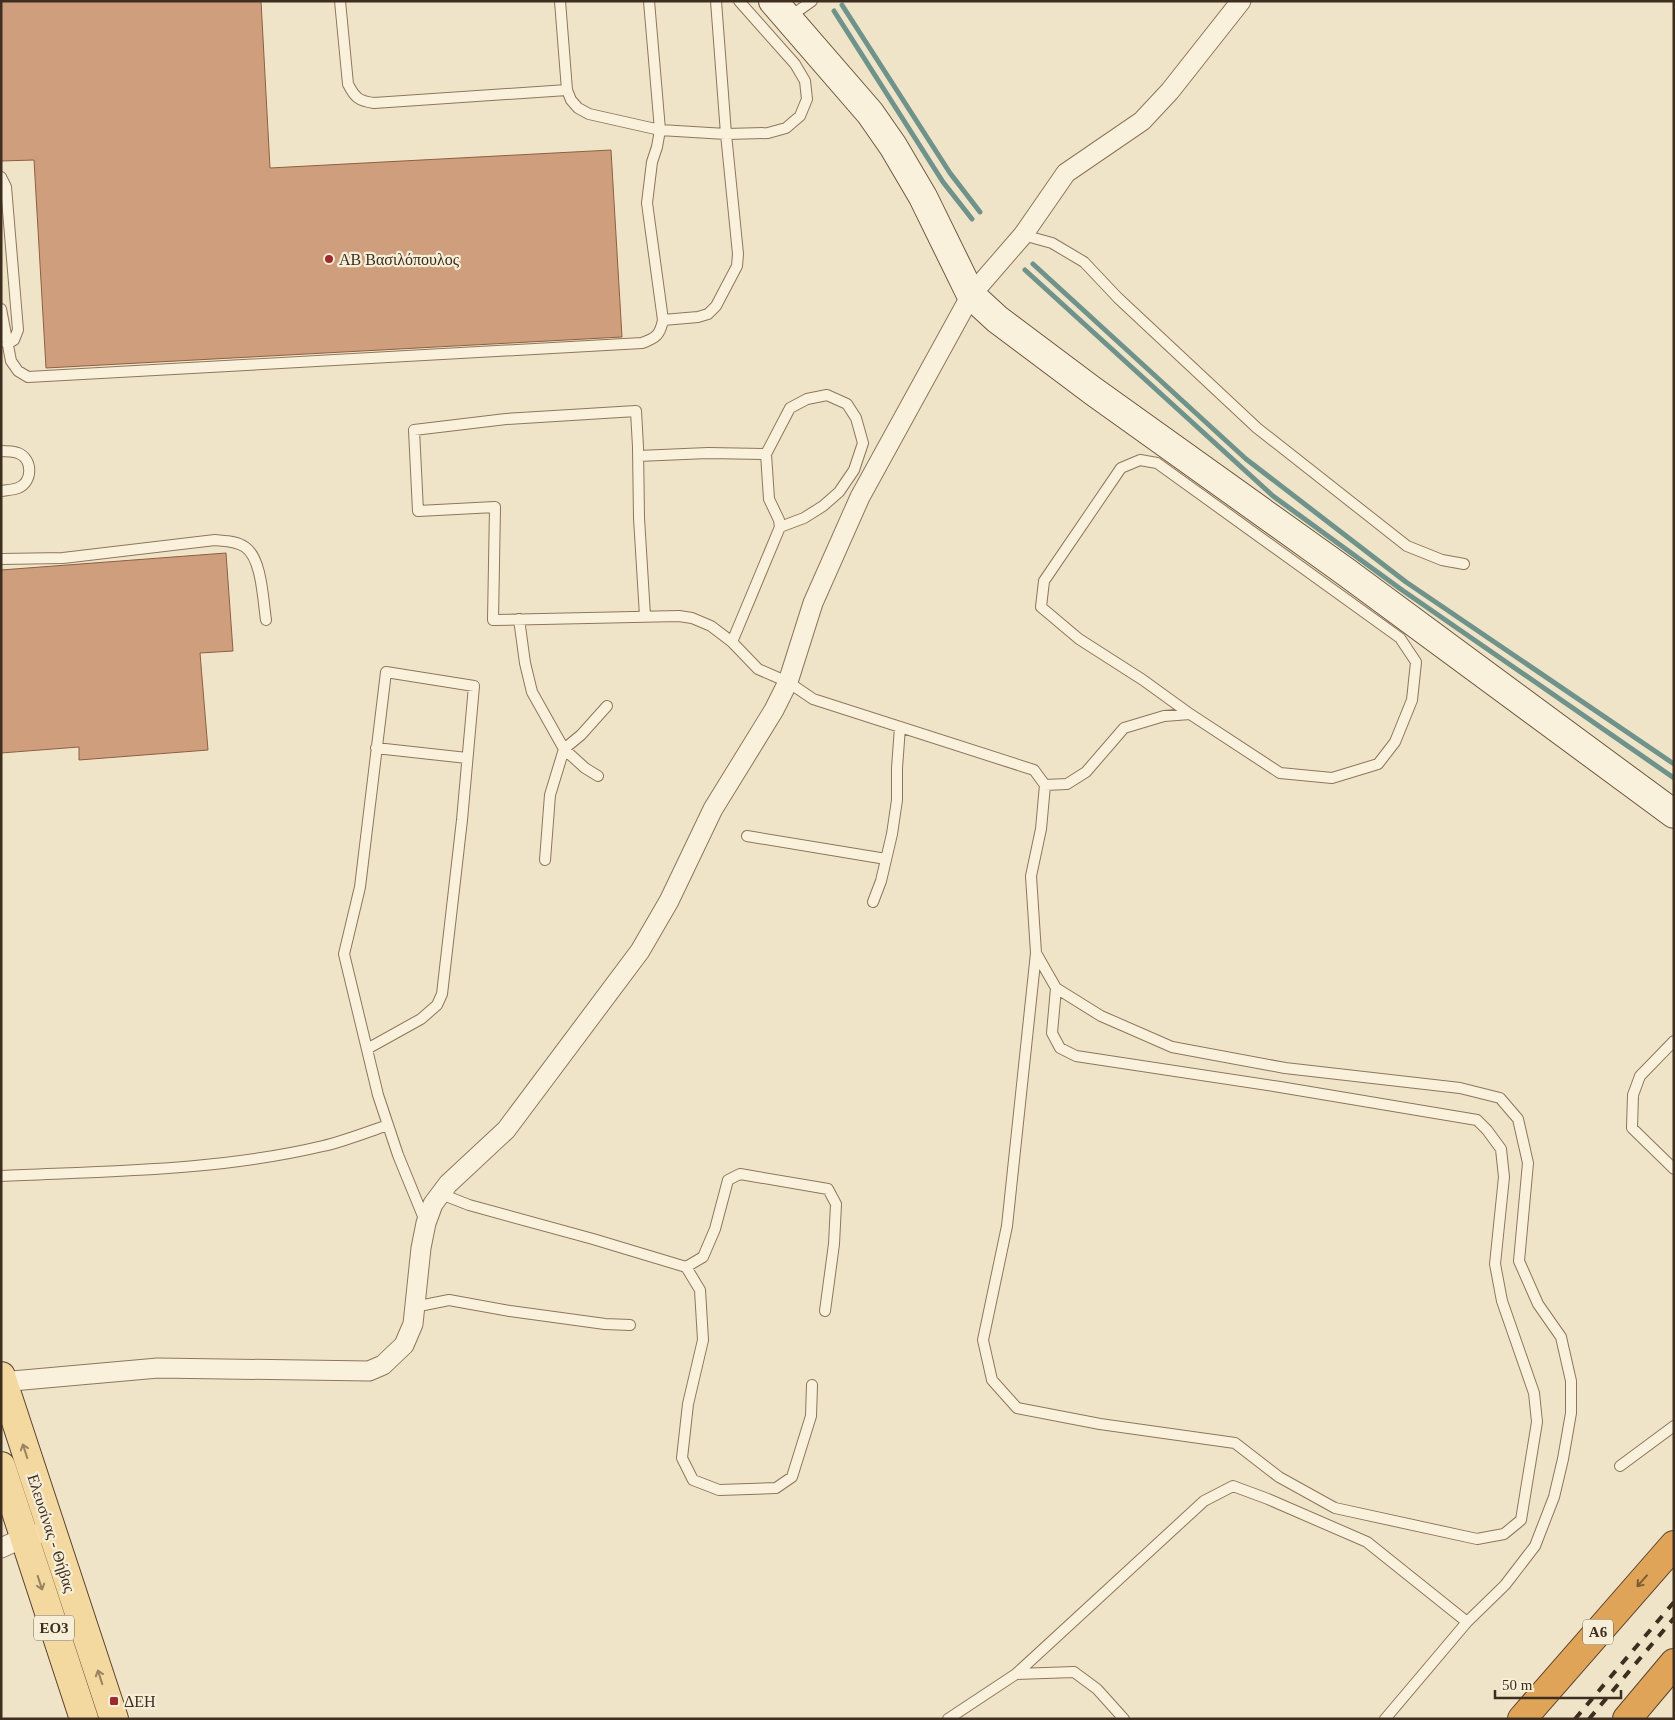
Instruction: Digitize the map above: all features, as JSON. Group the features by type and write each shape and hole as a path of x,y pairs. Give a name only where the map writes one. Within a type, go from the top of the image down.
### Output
{"highway":[{"name":"Α6","path":"1522,1719 1674,1545"},
{"path":"1627,1719 1674,1664"}],"main road":[{"name":"Ελευσίνας - Θήβας","path":"2,1380 114,1719"},
{"name":"Ελευσίνας - Θήβας","path":"1,1466 13,1542 84,1719"}],"street":[{"path":"2,1380 158,1368 369,1371 382,1365 404,1345 413,1324 421,1248 426,1223 433,1204 448,1184 506,1130 640,951 668,900 713,809 774,710 788,682 813,603 860,497 971,295 1023,235 1066,173 1142,121 1170,91 1241,1"},
{"path":"781,9 802,54 870,114 923,197 971,295 997,319 1346,572 1674,814"},
{"path":"13,1542 52,1530"}],"lane":[{"path":"340,1 348,84 354,96 364,102 374,103 567,90"},
{"path":"560,1 567,90 571,100 578,108 589,114 660,130 726,134 768,133 786,128 800,116 807,99 802,54 739,1"},
{"path":"1,309 11,361 18,371 28,377 642,343 654,339 661,330 663,320 647,203 652,162 660,130 649,1"},
{"path":"663,320 698,317 708,314 716,306 737,266 738,254 726,134 716,1"},
{"path":"781,9 812,1"},
{"path":"1,177 6,187 18,330 14,340 7,344"},
{"path":"1023,235 1052,243 1084,262 1118,298 1257,428 1407,546 1442,560 1464,564"},
{"path":"732,642 780,527 779,520 769,499 766,454 790,408 807,399 827,395 847,404 856,418 863,443 854,470 839,492 823,506 804,518 780,527"},
{"path":"644,616 636,410 506,419 414,430 418,511 495,507 492,620 644,616 692,618 711,626 732,642 758,669 788,682 813,699 1034,770 1045,785 1041,829 1030,876 1036,953 1007,1226 983,1340 992,1380 1017,1408 1100,1424 1234,1443 1279,1477 1336,1508 1477,1539 1504,1534 1521,1520 1537,1422 1534,1393 1502,1302 1495,1264 1504,1177 1501,1149 1488,1130 1477,1120 1280,1087 1076,1056 1060,1048 1052,1033 1056,988"},
{"path":"1,452 20,454 28,462 29,468 29,474 23,485 12,490 1,491"},
{"path":"638,456 708,453 766,454"},
{"path":"1045,785 1067,784 1086,772 1124,728 1164,716 1190,714 1280,773 1332,778 1378,764 1394,742 1412,700 1416,662 1400,638 1157,463 1140,460 1121,468 1066,548 1044,582 1041,607 1079,639 1190,714"},
{"path":"1,559 64,558 215,540 234,543 245,547 252,553 258,566 266,620"},
{"path":"520,619 525,663 532,692 564,749 585,768 598,776"},
{"path":"367,1049 421,1019 437,1005 442,994 474,686 386,672 360,887 344,954 378,1095 426,1223"},
{"path":"545,860 550,795 564,749 581,735 607,706"},
{"path":"873,902 881,881 892,834 897,800 900,727"},
{"path":"376,748 468,758"},
{"path":"747,836 886,859"},
{"path":"1036,953 1056,988 1101,1016 1172,1047 1285,1068 1460,1088 1500,1098 1518,1119 1528,1163 1520,1260 1538,1304 1561,1337 1571,1381 1570,1413 1554,1497 1535,1546 1505,1585 1467,1622 1386,1719"},
{"path":"1674,1041 1640,1076 1633,1096 1632,1128 1674,1170"},
{"path":"1,1176 170,1168 254,1158 324,1146 388,1125"},
{"path":"686,1267 704,1257 715,1229 728,1180 740,1174 828,1189 836,1204 834,1244 825,1311"},
{"path":"440,1194 469,1205 686,1267 700,1290 703,1340 688,1404 682,1458 693,1480 719,1490 757,1489 776,1488 792,1477 811,1416 812,1385"},
{"path":"414,1307 449,1300 605,1324 630,1325"},
{"path":"1620,1466 1674,1426"},
{"path":"948,1719 1016,1674 1204,1501 1232,1486 1268,1499 1367,1542 1467,1622"},
{"path":"1016,1674 1074,1672 1097,1689 1124,1719"}],"building":[{"name":"ΑΒ Βασιλόπουλος","path":"1,1 261,1 270,168 611,150 622,337 46,368 34,160 1,161"},
{"path":"226,553 233,651 200,653 208,750 79,760 79,747 1,753 1,570"}],"waterway":[{"path":"842,5 950,173 980,212"},
{"path":"834,11 943,182 972,219"},
{"path":"1033,264 1246,459 1406,582 1674,764"},
{"path":"1025,270 1273,496 1402,590 1674,778"}],"railway":[{"path":"1575,1719 1674,1602"},
{"path":"1589,1719 1674,1618"}],"place":[{"name":"ΑΒ Βασιλόπουλος","path":"329,259"},
{"name":"ΔΕΗ","path":"114,1701"}]}
